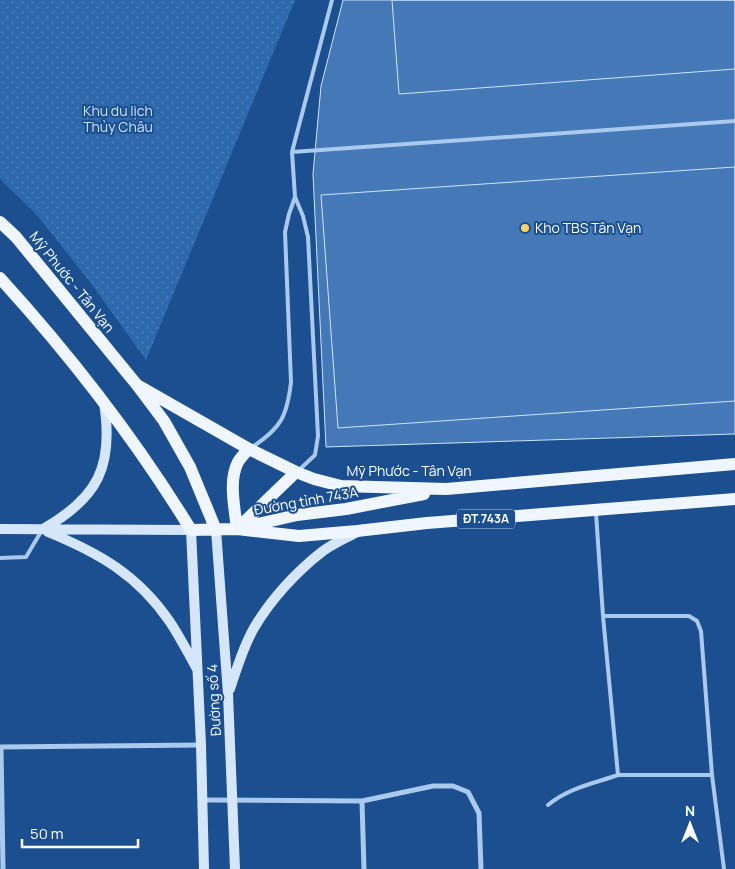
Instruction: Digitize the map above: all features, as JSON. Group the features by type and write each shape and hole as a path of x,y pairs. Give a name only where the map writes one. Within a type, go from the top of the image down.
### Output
{"main road":[{"name":"Mỹ Phước - Tân Vạn","path":"0,222 16,237 137,385 164,421 179,445 197,482 216,530"},
{"path":"0,278 45,327 104,402 166,489 191,530 236,529 296,472"},
{"name":"Mỹ Phước - Tân Vạn","path":"137,385 249,450 296,472 341,486 446,489 735,464"},
{"path":"236,529 234,474 238,461 249,450"},
{"name":"Đường tỉnh 743A","path":"236,529 279,509 340,501 375,504 446,489"},
{"name":"ĐT.743A","path":"236,529 299,536 427,523 735,499"}],"street":[{"path":"43,530 76,508 87,496 102,468 108,440 104,402"},
{"path":"0,529 191,530"},
{"path":"43,530 84,547 121,569 149,596 170,622 198,670"},
{"name":"Đường số 4","path":"191,530 201,746 204,869"},
{"name":"Đường số 4","path":"216,530 228,694 235,869"},
{"path":"228,694 241,656 254,628 274,599 299,572 324,550 357,531"},
{"path":"3,869 0,747 201,746"},
{"path":"203,800 362,801 433,786 453,786 468,792 479,813 481,869"},
{"path":"362,801 364,869"}],"lane":[{"path":"296,472 315,455 318,436 308,237 303,216 295,197 292,152 332,0"},
{"path":"292,152 735,121"},
{"path":"249,450 270,435 283,418 289,401 291,382 285,232 295,197"},
{"path":"596,510 603,616 618,775"},
{"path":"0,558 26,557 43,530"},
{"path":"603,616 689,616 697,621 701,631 712,775 724,869"},
{"path":"548,805 557,797 618,775 712,775"}],"green space":[{"name":"Khu du lịch Thủy Châu","path":"0,0 295,0 146,360 90,282 37,215 0,179"}],"building":[{"name":"Kho TBS Tân Vạn","path":"343,0 735,0 735,434 326,447 313,174 321,86"},
{"path":"392,0 735,0 735,69 399,94"},
{"path":"735,167 735,401 338,428 321,195"}],"place":[{"name":"Kho TBS Tân Vạn","path":"525,228"}]}
